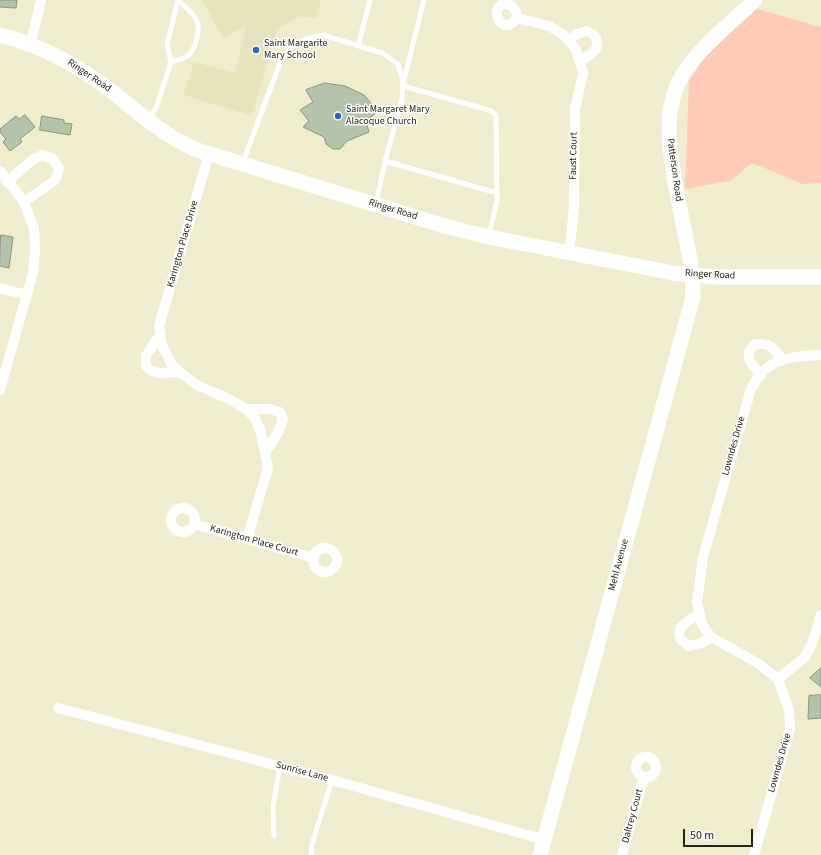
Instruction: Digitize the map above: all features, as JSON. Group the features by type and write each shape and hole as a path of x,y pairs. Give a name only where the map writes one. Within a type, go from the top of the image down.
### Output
{"street":[{"path":"30,44 41,0"},
{"name":"Patterson Road","path":"692,275 670,150 669,129 672,104 678,85 691,63 714,38 755,0"},
{"name":"Faust Court","path":"517,18 549,26 564,35 576,50 583,73 575,109 574,208 568,253"},
{"path":"568,40 577,34 587,31 594,35 598,40 597,48 592,54 580,61"},
{"name":"Ringer Road","path":"0,35 50,52 88,74 172,138 191,148 459,230 673,273 716,277 821,277"},
{"name":"Karington Place Drive","path":"209,154 159,326 162,345 172,365 197,385 231,400 246,409 255,418 261,432 268,468 247,539"},
{"path":"7,182 37,157 42,155 53,159 59,168 57,177 54,181 24,202"},
{"path":"0,171 24,202 34,228 35,250 33,273 0,390"},
{"name":"Mehl Avenue","path":"540,855 693,297 692,275"},
{"path":"0,288 27,296"},
{"name":"Karington Place Drive","path":"161,333 146,356 146,365 150,370 159,373 179,372"},
{"path":"761,375 750,363 748,356 749,349 755,344 765,343 775,350 782,360"},
{"name":"Lowndes Drive","path":"711,637 702,624 696,602 703,557 751,389 766,369 782,360 796,356 821,355"},
{"path":"246,409 269,409 280,412 283,419 272,443 265,453"},
{"name":"Karington Place Court","path":"194,524 314,558"},
{"path":"700,614 688,619 682,625 680,633 683,642 689,646 702,643 711,637 759,664 778,679 805,657 812,644 821,615"},
{"name":"Lowndes Drive","path":"754,855 790,729 790,710 778,679"},
{"name":"Sunrise Lane","path":"58,708 332,780 545,840"},
{"name":"Daltrey Court","path":"622,855 644,777"}],"lane":[{"path":"171,62 188,55 194,46 198,33 196,18 178,0"},
{"path":"148,120 156,108 171,62 167,45 178,0"},
{"path":"358,46 370,0"},
{"path":"375,205 402,100 403,84 424,0"},
{"path":"242,164 280,63 290,48 306,39 323,35 382,53 398,64 403,84"},
{"path":"403,84 492,111 496,115 497,200 489,237"},
{"path":"385,162 497,193"},
{"path":"274,836 273,806 280,766"},
{"path":"311,855 312,844 332,780"}],"shaded area":[{"name":"Saint Margarite Mary School","path":"202,0 321,0 316,19 300,16 277,29 252,116 184,95 194,62 235,73 246,26 223,38"},
{"path":"754,8 821,27 821,183 803,184 752,163 730,181 685,189 689,82 702,60"}],"building":[{"path":"0,0 17,0 16,8 0,7"},
{"name":"Saint Margaret Mary Alacoque Church","path":"325,83 345,86 364,95 378,111 366,121 369,132 347,141 340,149 333,149 326,144 324,137 303,127 309,121 300,110 313,102 306,90"},
{"path":"25,115 35,127 20,139 22,142 10,151 3,142 6,139 0,132 0,129 16,116 19,119"},
{"path":"42,116 64,120 64,123 72,124 70,135 40,130"},
{"path":"1,235 13,237 9,268 0,266"},
{"path":"821,668 821,687 810,678"},
{"path":"821,695 821,718 808,719 809,696"}],"place":[{"name":"Saint Margarite Mary School","path":"256,50"},
{"name":"Saint Margaret Mary Alacoque Church","path":"338,116"}]}
